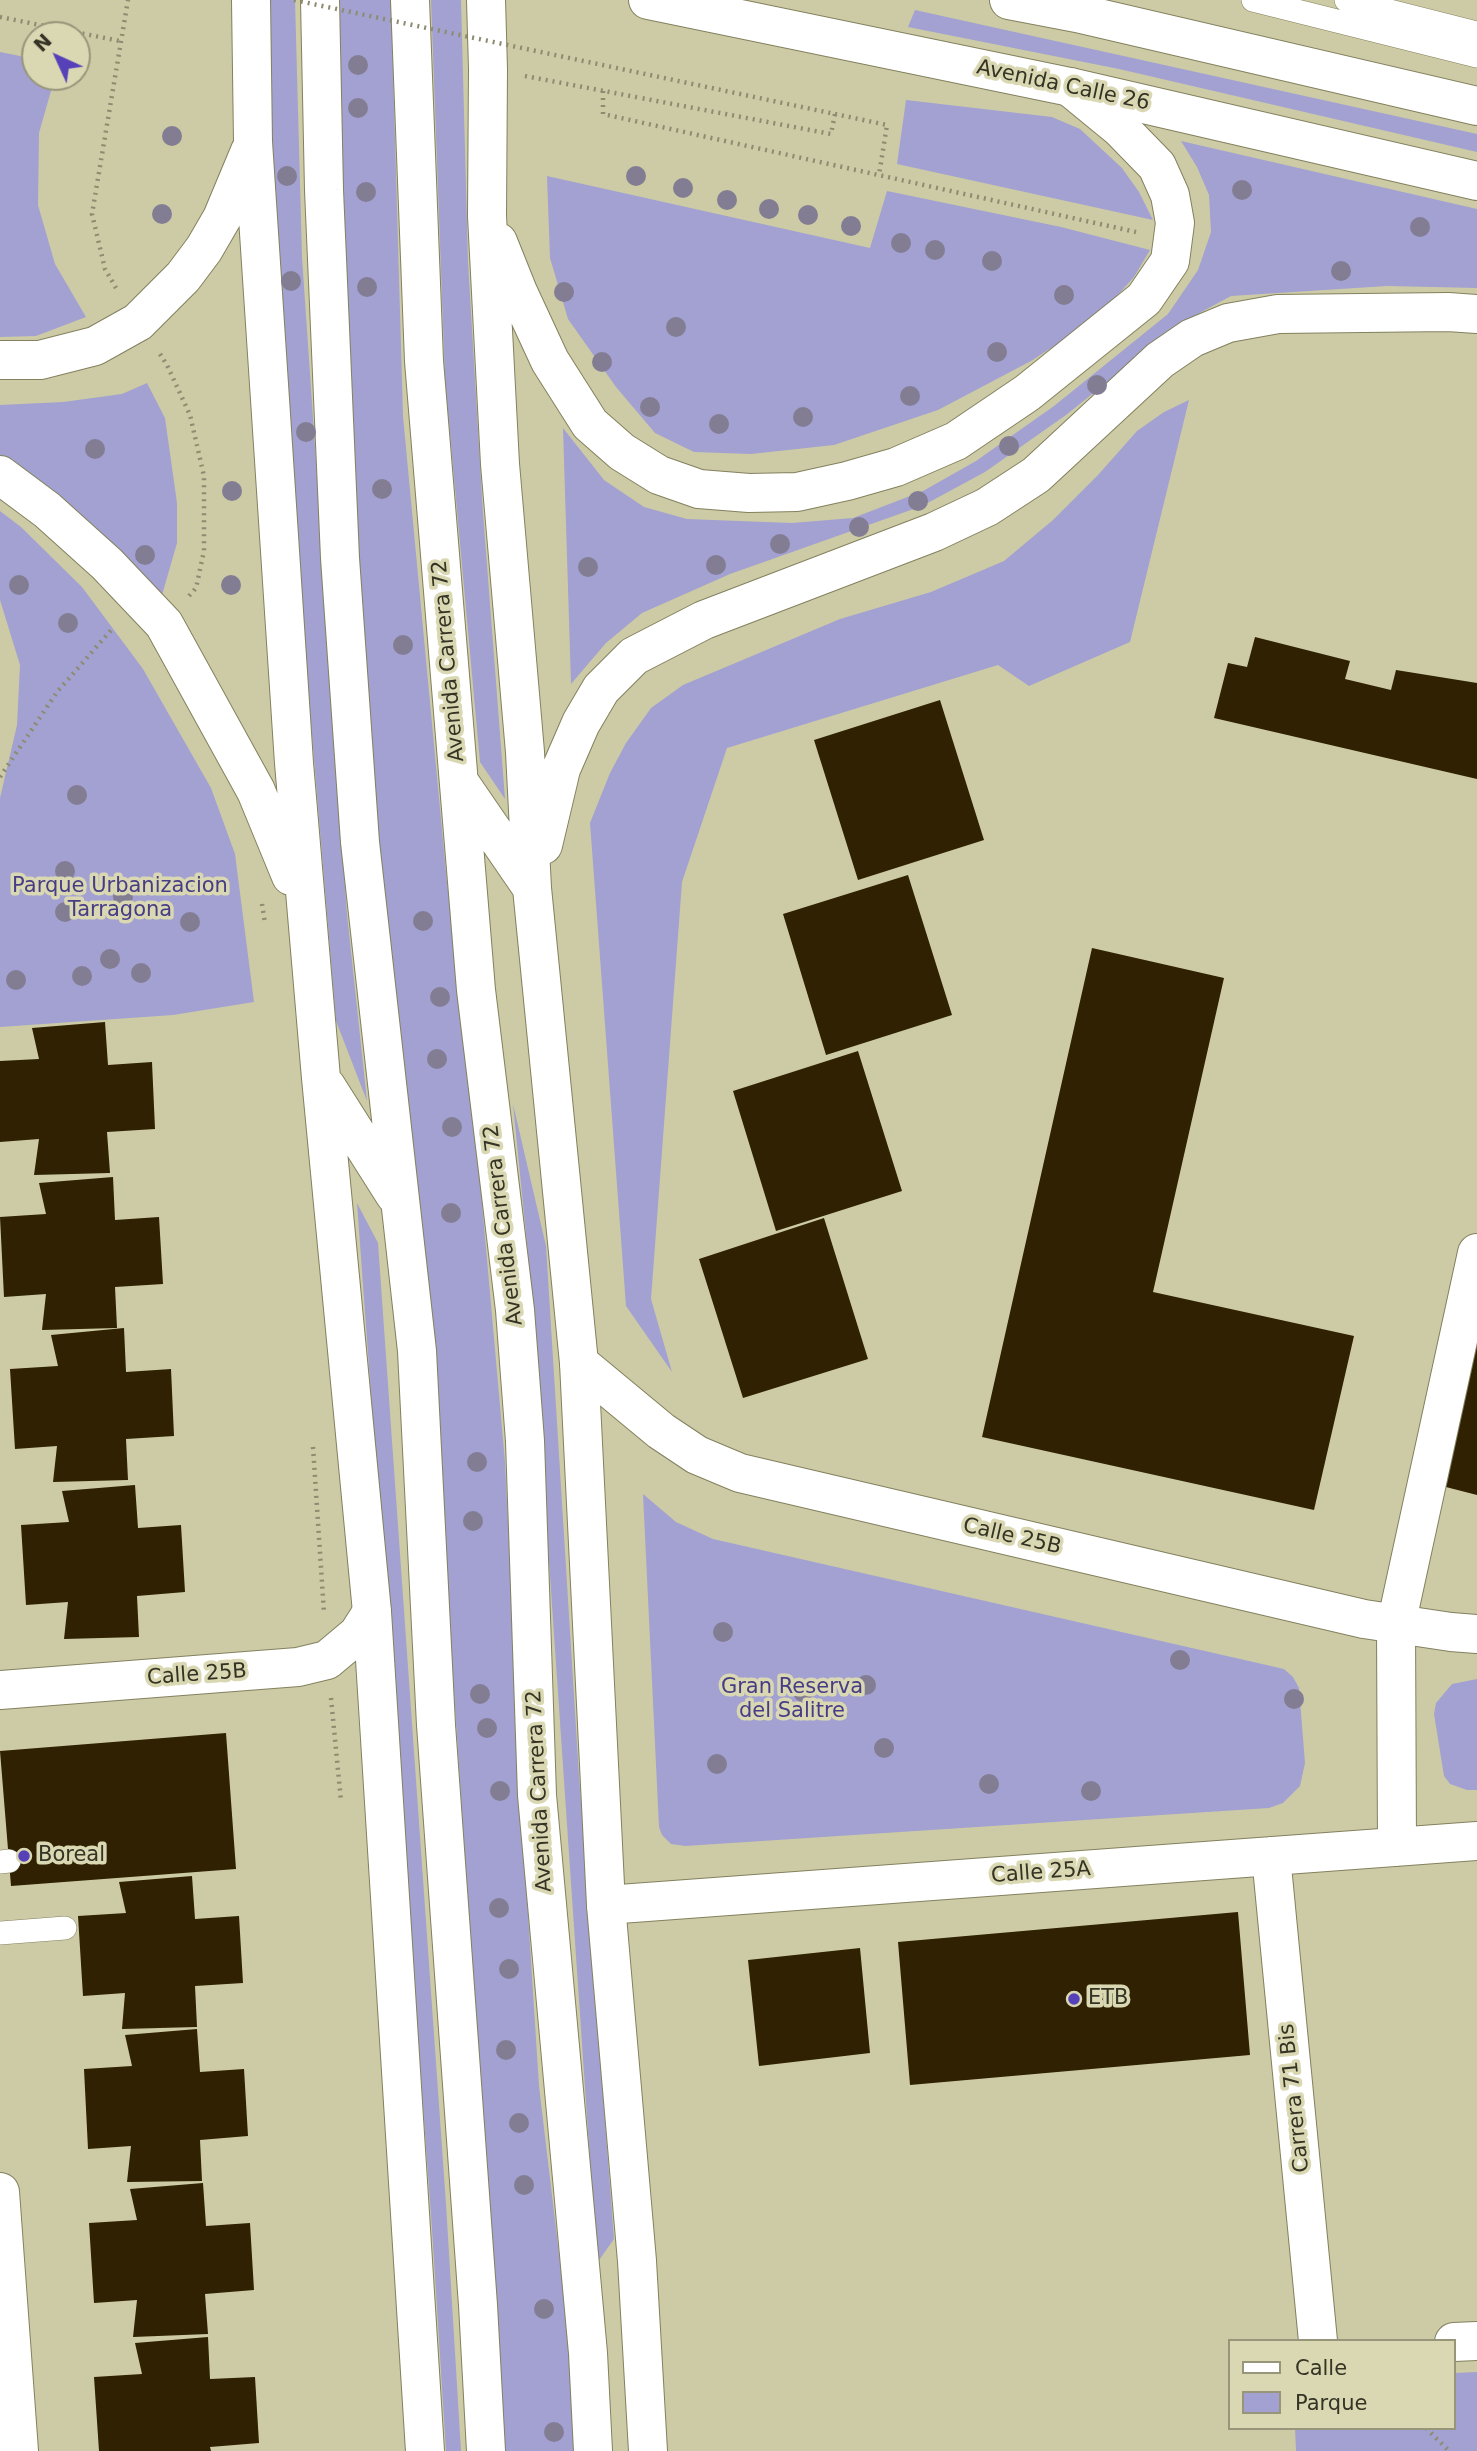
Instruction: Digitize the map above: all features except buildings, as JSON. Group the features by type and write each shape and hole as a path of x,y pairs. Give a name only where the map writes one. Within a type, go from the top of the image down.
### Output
{"main road":[{"path":"251,0 253,142 292,735 321,1079 372,1612 425,2451"},
{"path":"320,0 324,190 342,585 360,842 417,1352 435,1711 486,2451"},
{"name":"Avenida Carrera 72","path":"410,0 424,361 476,990 515,1310 525,1441 537,1795 589,2353 593,2451"},
{"path":"486,0 487,216 500,464 525,752 532,888 579,1363 606,1905 637,2261 648,2451"},
{"name":"Avenida Calle 26","path":"648,0 1070,86 1477,181"},
{"path":"1009,0 1077,13 1477,106"},
{"path":"487,216 550,362 590,424 622,452 659,475 699,489 749,493 797,492 847,481 896,467 956,441 1027,393 1144,299 1170,261 1175,223 1170,195 1157,166 1120,128 1070,86"},
{"path":"0,360 40,360 95,346 138,322 183,277 204,249 222,218 253,142"},
{"path":"532,888 563,763 581,723 601,689 634,656 704,620 934,533 987,507 1036,475 1160,360 1192,338 1228,323 1278,314 1477,314"},
{"path":"0,475 47,510 87,546 164,624 256,791 281,847 307,919"},
{"path":"460,783 532,888"},
{"path":"321,1079 399,1202"},
{"path":"1397,1847 1396,1625 1477,1253"},
{"name":"Calle 25B","path":"579,1363 661,1431 698,1455 740,1473 1396,1625 1477,1634"},
{"name":"Calle 25B","path":"0,1690 298,1667 327,1660 358,1634 372,1612"},
{"name":"Calle 25A","path":"606,1905 1477,1841"},
{"name":"Carrera 71 Bis","path":"1271,1856 1318,2339"},
{"path":"0,2192 19,2451"},
{"path":"589,2353 637,2261"},
{"path":"1456,2342 1477,2341"}],"lane":[{"path":"1253,0 1477,57"},
{"path":"1346,0 1477,33"},
{"path":"0,1933 65,1928"}],"path":[{"path":"117,289 105,269 92,214 128,0"},
{"path":"294,0 887,125 879,175"},
{"path":"0,17 120,41"},
{"path":"488,69 831,134 835,114"},
{"path":"603,90 603,114 1173,240"},
{"path":"167,365 190,415 204,477 204,551 196,588"},
{"path":"0,777 57,692 120,620"},
{"path":"260,894 266,933"},
{"path":"313,1438 327,1660 342,1811"},
{"path":"1428,2430 1449,2451"}],"green space":[{"path":"267,0 295,0 302,257 347,914 367,1101 336,1021 276,269"},
{"path":"337,0 391,0 403,416 446,872 478,1158 505,1462 539,2086 571,2355 576,2451 505,2451 449,1618 417,1193 377,820 353,512"},
{"path":"431,0 461,0 468,262 483,513 505,799 480,762 445,379"},
{"path":"915,10 1477,134 1477,152 1119,69 908,27"},
{"path":"0,52 21,56 21,91 51,91 39,133 38,205 55,264 86,317 36,336 0,337"},
{"path":"906,100 1052,117 1080,129 1122,168 1139,192 1153,220 897,164"},
{"path":"1181,141 1477,209 1477,288 1387,286 1231,296 1181,323 1066,415 985,472 922,506 730,574 642,613 606,643 571,684 563,428 604,480 644,507 687,519 792,523 853,518 923,491 976,461 1054,406 1168,314 1198,270 1211,232 1209,195 1197,167"},
{"path":"547,176 870,248 887,191 1061,227 1150,250 1134,277 1096,319 1031,361 938,410 834,445 751,454 694,452 655,433 616,387 568,319 550,258"},
{"path":"147,383 165,418 177,503 177,543 160,602 0,464 0,405 63,402 122,394"},
{"path":"1189,400 1130,642 1029,686 998,665 727,748 682,882 651,1299 672,1372 626,1306 590,823 610,773 626,743 651,708 683,685 840,619 931,592 1004,561 1053,520 1137,431 1164,412"},
{"name":"Parque Urbanizacion Tarragona","path":"0,511 21,527 82,587 143,669 211,788 235,854 254,1002 173,1015 0,1027 0,798 17,725 20,665 0,600"},
{"path":"513,1104 546,1246 579,1776 614,2239 597,2263 528,1254"},
{"path":"357,1203 378,1243 461,2451 446,2451"},
{"name":"Gran Reserva del Salitre","path":"643,1494 676,1522 713,1539 1284,1669 1293,1677 1299,1688 1305,1763 1300,1786 1283,1803 1269,1808 685,1846 671,1844 662,1835 659,1827"},
{"path":"1477,1679 1477,1790 1467,1790 1450,1784 1444,1776 1434,1714 1436,1703 1452,1684"},
{"path":"1477,2372 1477,2451 1296,2451 1295,2430 1456,2430 1456,2373"}],"place":[{"name":"Boreal","path":"24,1856"},
{"name":"ETB","path":"1074,1999"}]}
